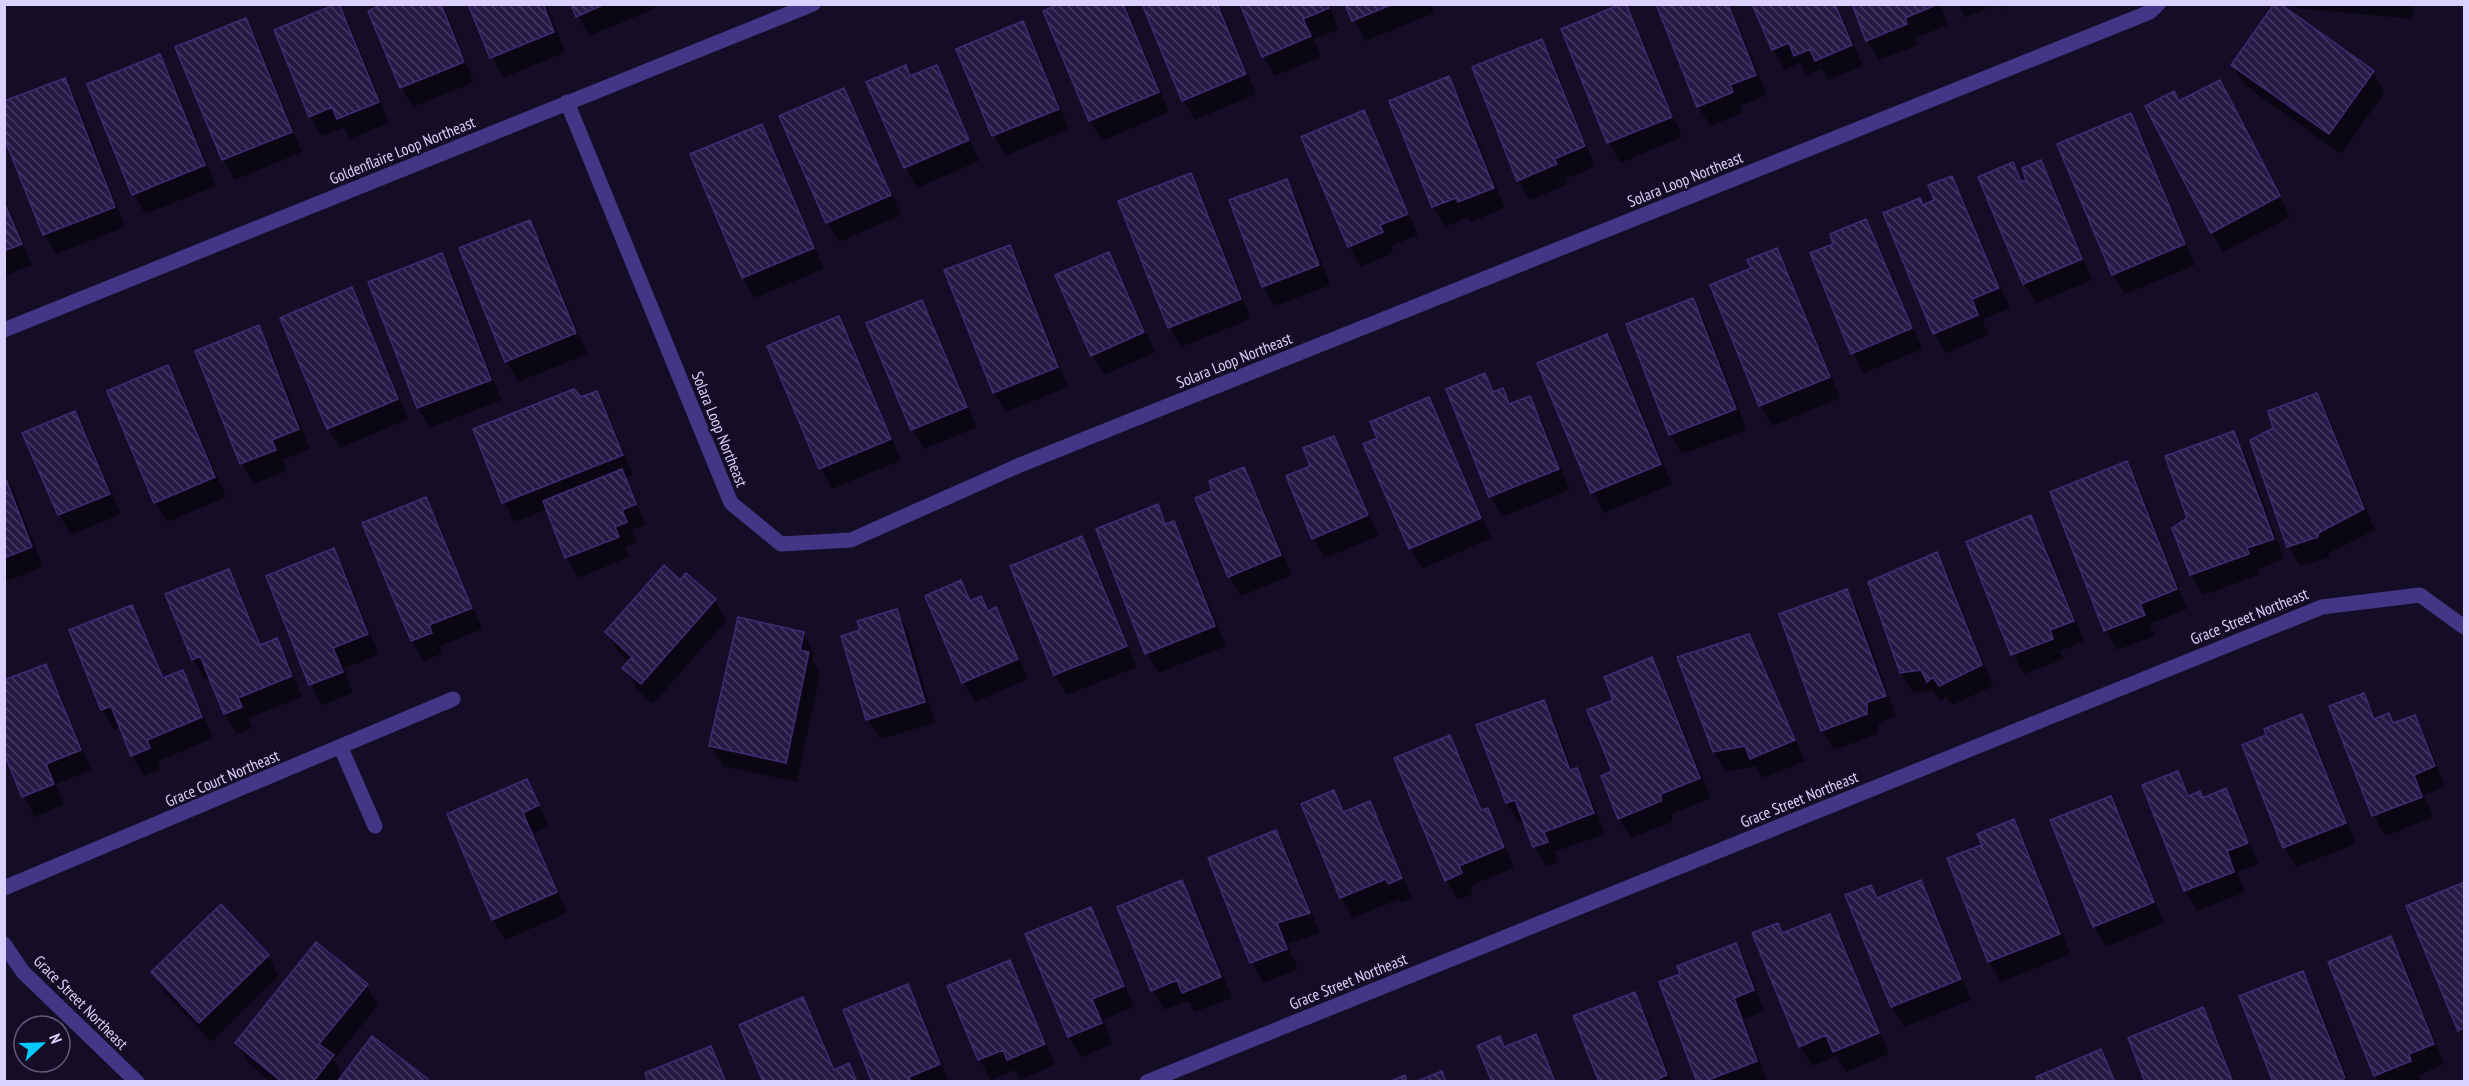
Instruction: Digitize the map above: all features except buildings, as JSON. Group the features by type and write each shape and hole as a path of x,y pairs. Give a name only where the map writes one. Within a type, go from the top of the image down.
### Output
{"street":[{"name":"Goldenflaire Loop Northeast","path":"4,330 813,4"},
{"name":"Solara Loop Northeast","path":"567,102 731,503 781,544 851,540 1020,465 2150,12 2158,4"},
{"name":"Grace Street Northeast","path":"1147,1082 2322,607 2420,595 2464,627"},
{"name":"Grace Court Northeast","path":"4,888 453,699"},
{"path":"341,748 375,826"},
{"name":"Grace Street Northeast","path":"4,944 22,972 136,1082"}]}
